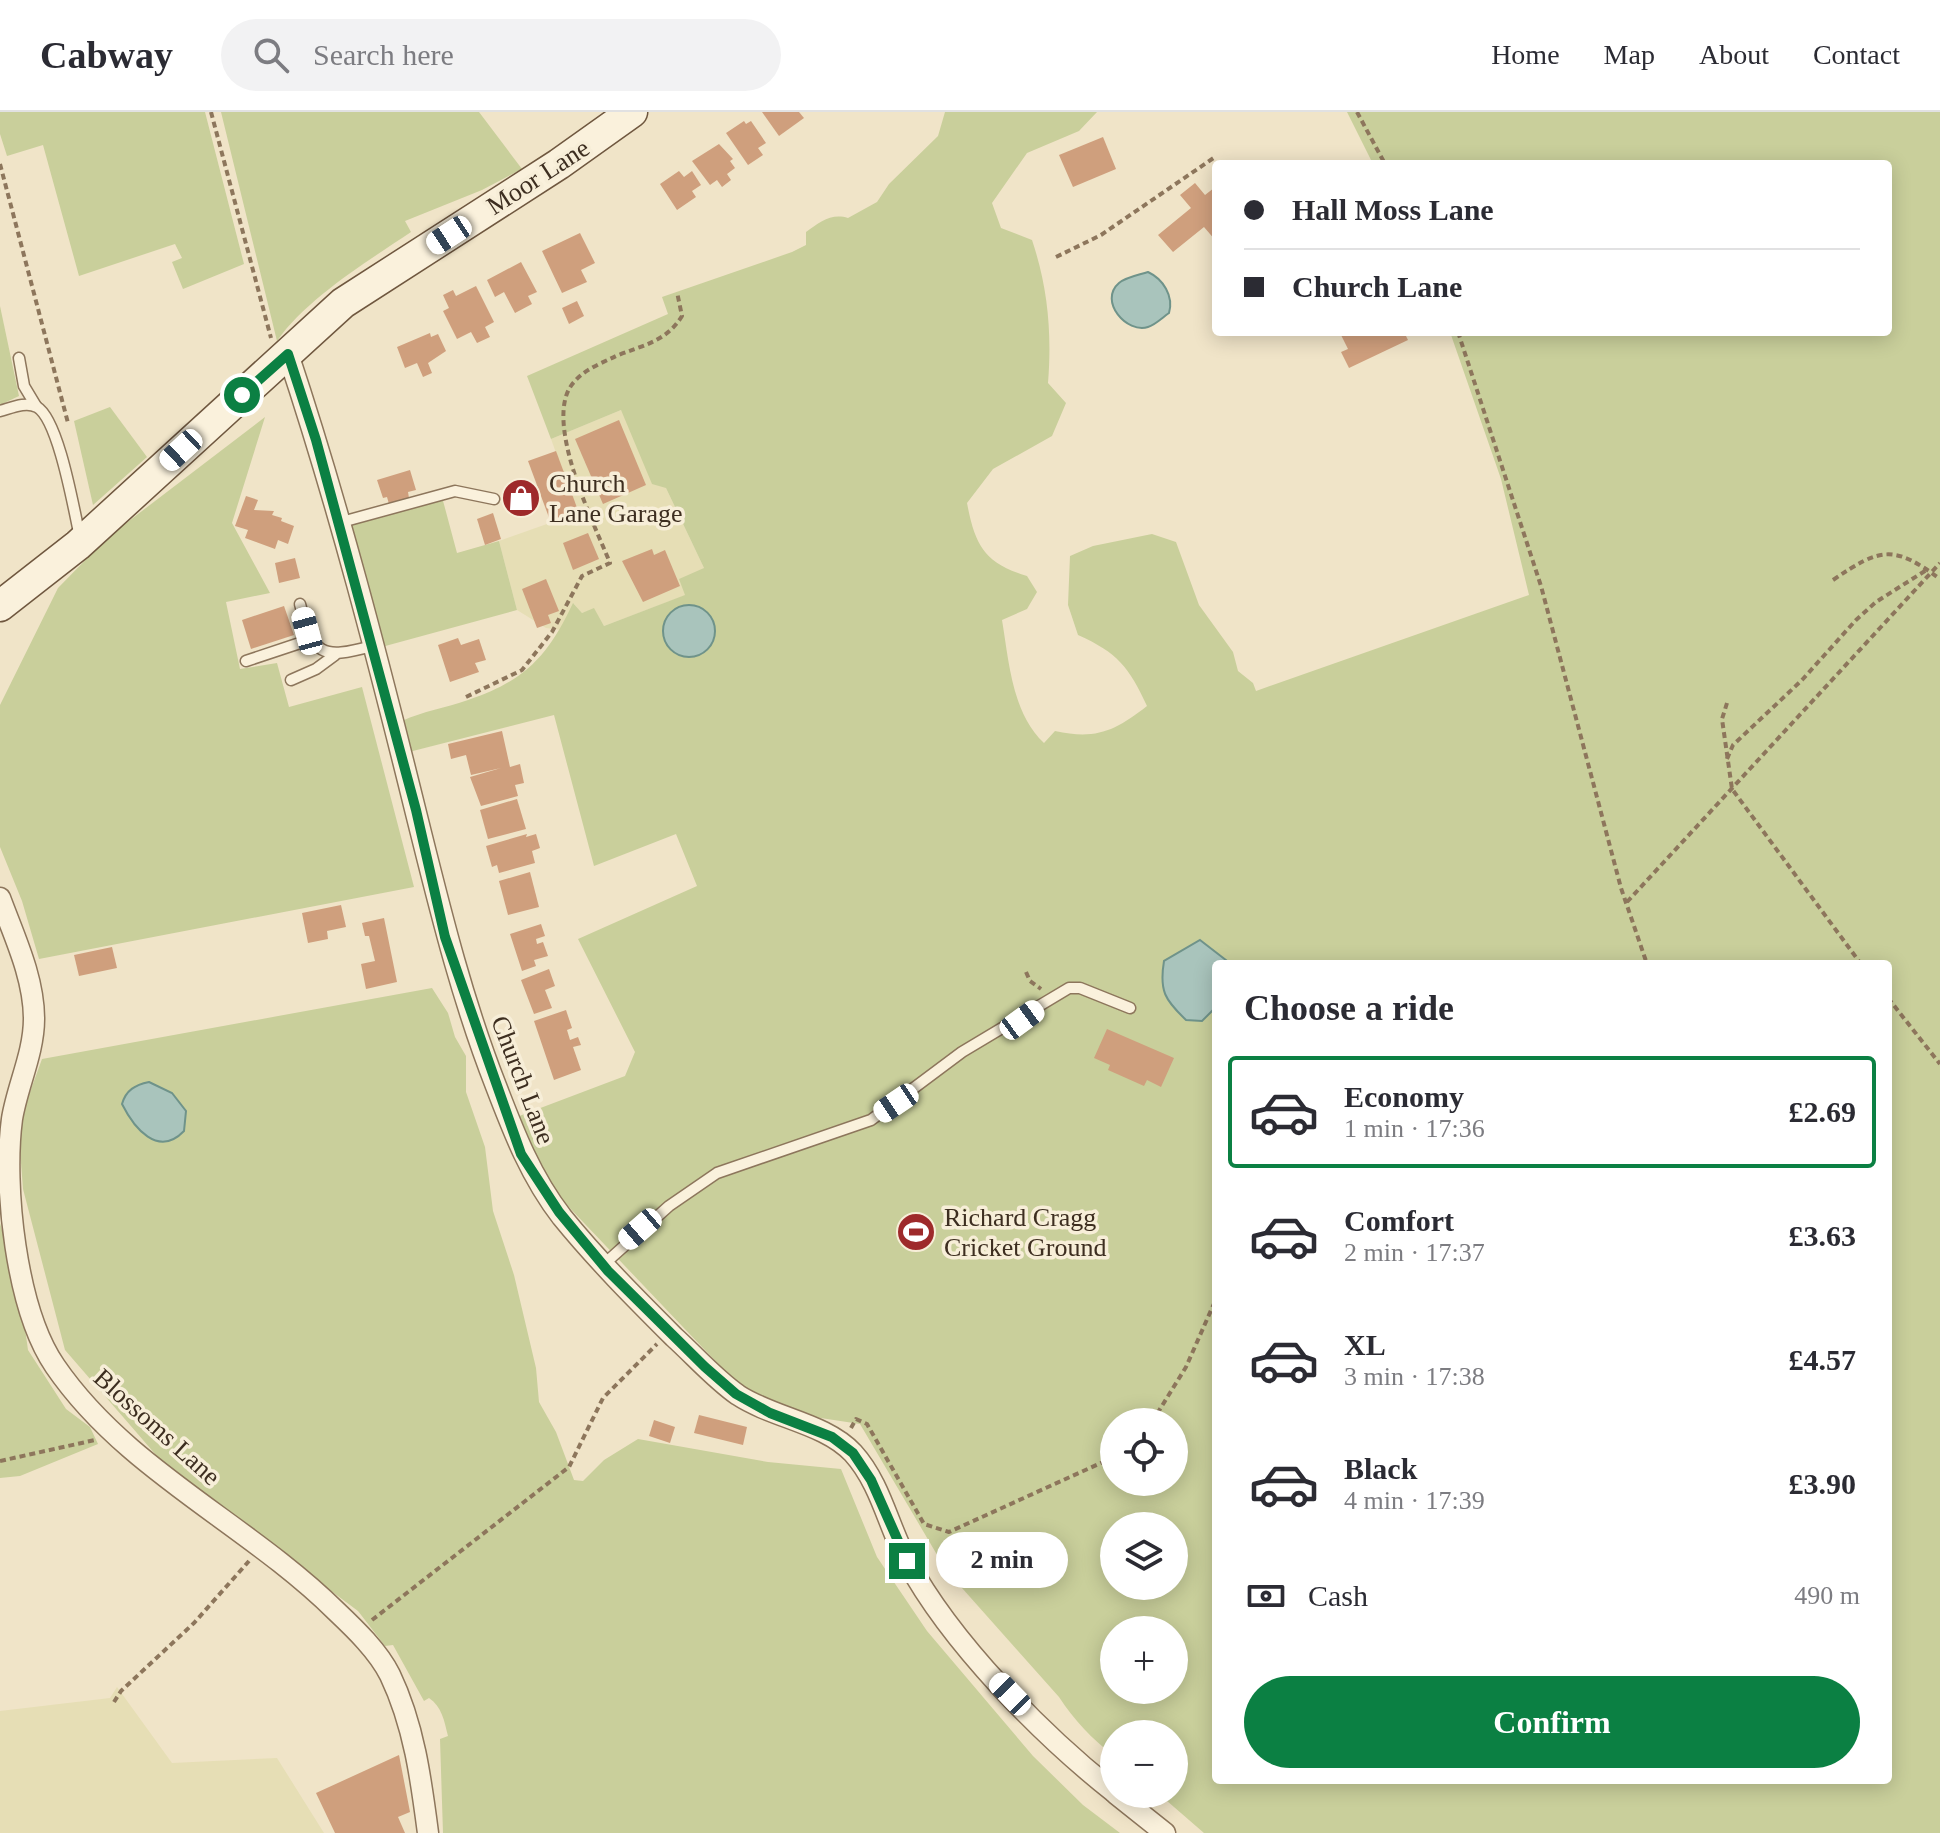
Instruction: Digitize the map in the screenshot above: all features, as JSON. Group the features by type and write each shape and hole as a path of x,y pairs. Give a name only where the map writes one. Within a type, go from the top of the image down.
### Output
{"street":[{"name":"Moor Lane","path":"0,606 81,543 343,303 559,164 632,112"},
{"name":"Church Lane","path":"288,354 372,646 445,937 486,1062 521,1154 559,1212 603,1265 736,1394 841,1444 853,1453 871,1480 907,1561 955,1631 1045,1731 1100,1780"},
{"name":"Blossoms Lane","path":"0,898 26,967 34,1020 13,1117 7,1165 16,1253 33,1316 54,1364 121,1437 172,1483 315,1589 357,1632 389,1672 407,1718 421,1775 428,1833"},
{"name":"Church Lane","path":"1134,1808 1165,1833"}],"lane":[{"path":"19,358 24,386 53,435 81,543"},
{"path":"0,411 27,404 37,407"},
{"path":"338,523 455,491 494,499"},
{"path":"300,604 312,643 322,652 335,655"},
{"path":"246,661 303,642 312,643"},
{"path":"291,680 316,669 335,655 372,646"},
{"path":"603,1265 693,1187 740,1164 871,1120 962,1052 1022,1020 1069,988 1080,988 1130,1008"}],"path":[{"path":"211,112 273,345 288,354"},
{"path":"1357,112 1383,160"},
{"path":"1056,257 1101,235 1215,157"},
{"path":"0,164 70,432"},
{"path":"466,697 522,670 552,632 582,576 610,563 568,448 565,403 573,383 596,365 653,344 673,331 682,316 677,292"},
{"path":"1459,336 1541,586 1646,960"},
{"path":"1833,580 1868,556 1896,553 1940,579"},
{"path":"1726,761 1733,745 1802,680 1856,620 1876,602 1940,563"},
{"path":"1627,902 1930,571"},
{"path":"1727,703 1722,719 1732,789 1858,960"},
{"path":"1026,972 1030,981 1052,998"},
{"path":"1892,1003 1940,1064"},
{"path":"1161,1408 1186,1367 1212,1308"},
{"path":"357,1632 569,1467 603,1398 624,1373 671,1333"},
{"path":"841,1444 856,1419 867,1424 924,1524 949,1532 1100,1463"},
{"path":"0,1461 121,1437"},
{"path":"114,1702 121,1691 214,1601 261,1546"}],"shaded area":[{"path":"621,410 666,488 704,568 686,595 604,626 594,609 582,613 574,604 561,630 546,628 517,610 499,541 578,513 551,439"},
{"path":"117,1687 172,1763 277,1758 324,1833 0,1833 0,1711 110,1698"}],"green space":[{"path":"0,112 205,112 244,264 183,289 172,262 182,258 175,244 79,276 43,145 7,156 0,134"},
{"path":"221,112 479,112 522,169 482,190 405,221 411,232 321,295 277,341"},
{"path":"945,112 1097,112 1079,131 1027,153 992,203 1001,228 1032,240 1048,311 1048,383 1066,403 1052,436 993,469 967,503 974,530 984,550 1001,565 1027,576 1037,592 1027,609 1002,620 1018,702 1033,731 1044,743 1055,731 1094,734 1104,731 1125,722 1147,706 1121,663 1103,648 1078,635 1068,605 1070,556 1093,546 1152,534 1176,542 1199,605 1233,652 1238,671 1253,683 1256,691 1529,595 1501,479 1451,336 1892,336 1892,160 1371,160 1347,112 1940,112 1940,1833 1204,1833 1175,1808 1188,1808 1188,1720 1100,1720 1100,1745 1098,1743 946,1570 860,1424 801,1415 741,1388 565,1203 535,1164 514,1118 625,1076 635,1052 578,939 697,886 676,834 594,866 554,715 405,753 402,721 488,693 520,675 544,652 573,603 582,613 594,608 604,626 685,595 679,579 704,568 666,488 652,484 621,410 551,439 527,376 668,314 662,297 792,252 806,245 806,232 821,222 836,217 848,218 877,202 889,184 938,136"},
{"path":"0,306 19,396 0,405"},
{"path":"110,407 147,457 93,505 74,421"},
{"path":"265,417 232,523 270,593 226,602 240,669 277,663 289,707 362,687 414,887 39,959 22,901 0,847 0,705 58,588 108,537"},
{"path":"442,497 457,553 499,541 517,610 378,648 345,526"},
{"path":"432,988 448,1013 455,1037 466,1056 466,1092 485,1147 493,1211 514,1275 536,1368 539,1402 556,1432 574,1480 583,1481 604,1460 638,1439 768,1462 841,1469 877,1557 927,1631 1033,1756 1083,1805 1120,1833 443,1833 440,1739 448,1736 440,1710 429,1698 424,1701 393,1645 385,1646 358,1611 169,1470 65,1350 23,1189 19,1137 22,1114 42,1059"},
{"path":"0,1223 21,1300 28,1350 66,1409 90,1427 98,1444 20,1476 0,1478"}],"water":[{"path":"1148,272 1166,289 1170,307 1169,313 1156,323 1140,328 1124,321 1113,307 1113,290 1119,283"},
{"path":"689,605 708,612 715,631 708,650 689,657 670,650 663,631 670,612"},
{"path":"1200,940 1226,960 1212,960 1212,1011 1202,1021 1186,1020 1173,1007 1163,988 1164,961"},
{"path":"149,1082 172,1093 186,1111 184,1131 174,1139 165,1142 148,1137 133,1122 122,1104 132,1089"}],"building":[{"path":"762,112 799,112 804,118 779,136"},
{"path":"744,121 746,124 751,121 766,143 758,148 763,155 748,165 726,133"},
{"path":"1103,137 1116,169 1073,187 1059,155"},
{"path":"719,144 733,159 730,161 735,168 727,174 731,180 722,187 717,180 710,185 692,161"},
{"path":"679,171 684,177 692,171 701,185 692,191 696,197 677,210 660,184"},
{"path":"1195,183 1205,195 1212,190 1212,236 1204,227 1173,252 1158,235 1191,208 1180,195"},
{"path":"580,233 595,263 581,270 587,282 562,293 542,251"},
{"path":"521,262 537,292 528,296 532,304 515,313 504,292 495,297 487,280"},
{"path":"476,286 494,322 485,327 490,337 477,343 471,332 457,339 443,311 449,308 443,295 453,290 456,296"},
{"path":"577,301 584,316 569,324 562,308"},
{"path":"430,333 431,337 438,334 446,351 428,363 432,373 423,377 417,363 405,368 397,347"},
{"path":"1342,336 1406,336 1408,340 1349,368 1341,352 1348,349"},
{"path":"619,420 646,485 603,504 575,439"},
{"path":"556,451 579,513 551,523 528,461"},
{"path":"410,470 416,490 408,492 409,498 389,504 387,497 383,498 377,480"},
{"path":"246,496 258,500 254,510 274,511 272,515 294,526 288,544 278,540 275,549 245,538 248,530 235,526"},
{"path":"493,513 501,539 485,545 477,519"},
{"path":"588,533 599,559 573,570 563,543"},
{"path":"652,549 654,555 665,550 680,586 643,602 622,561"},
{"path":"295,558 300,578 279,583 275,563"},
{"path":"546,579 559,611 548,615 551,623 537,628 522,589"},
{"path":"284,606 294,635 251,649 242,620"},
{"path":"458,638 461,645 479,639 486,660 475,663 479,672 450,682 438,645"},
{"path":"502,731 510,767 520,764 524,783 515,785 518,796 481,806 470,777 501,768 471,775 466,755 451,759 448,744"},
{"path":"517,799 526,829 488,839 480,810"},
{"path":"527,834 526,837 536,834 540,848 532,851 535,863 499,873 497,865 492,867 486,846"},
{"path":"530,872 539,907 508,915 499,881"},
{"path":"341,905 346,927 327,931 328,939 308,943 302,913"},
{"path":"384,918 397,982 366,989 361,964 375,961 369,936 365,936 362,923"},
{"path":"541,924 545,936 536,939 537,944 543,942 548,956 534,960 536,966 522,971 510,934"},
{"path":"112,947 117,968 79,976 74,955"},
{"path":"549,969 555,986 545,990 552,1008 534,1014 521,980"},
{"path":"566,1010 572,1028 567,1030 570,1040 578,1037 581,1045 573,1047 581,1070 554,1080 534,1021"},
{"path":"1107,1029 1174,1058 1161,1087 1147,1080 1144,1086 1108,1070 1110,1065 1094,1058"},
{"path":"699,1415 747,1427 743,1445 694,1433"},
{"path":"654,1420 675,1427 670,1443 649,1436"},
{"path":"399,1755 410,1812 398,1817 405,1833 335,1833 316,1793"}],"place":[{"name":"Church Lane Garage","path":"521,498"},
{"name":"Richard Cragg Cricket Ground","path":"916,1232"}],"route":[{"path":"242,395 288,354 316,440 416,810 445,937 486,1062 521,1154 559,1212 608,1271 705,1367 736,1394 770,1413 832,1437 853,1453 871,1480 907,1561"}]}
